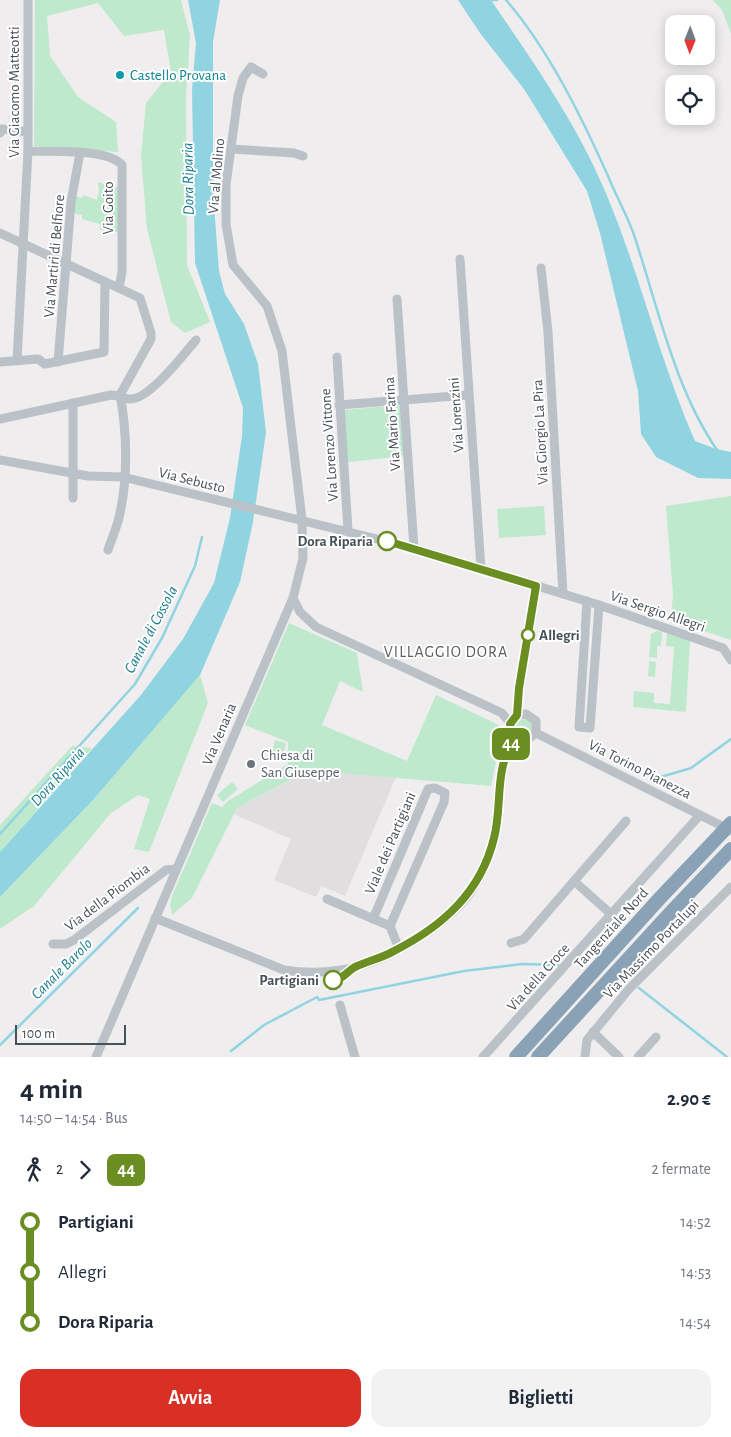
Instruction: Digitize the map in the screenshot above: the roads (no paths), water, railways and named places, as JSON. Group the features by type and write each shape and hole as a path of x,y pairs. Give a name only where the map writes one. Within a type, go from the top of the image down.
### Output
{"highway":[{"name":"Tangenziale Nord","path":"516,1057 660,898 731,823"},
{"path":"538,1057 672,910 727,854"}],"street":[{"name":"Via Giacomo Matteotti","path":"17,361 28,151 28,0"},
{"name":"Via al Molino","path":"263,74 251,68 243,78 238,96 226,185 226,224 234,265 267,306 282,351 288,409"},
{"path":"0,132 2,129 28,132"},
{"path":"232,150 294,152 302,156"},
{"name":"Via Goito","path":"28,151 80,153 112,158 122,165 122,272 119,288"},
{"name":"Via Martiri di Belfiore","path":"58,362 71,202 80,153"},
{"path":"0,233 140,298 151,332 151,339 120,395 125,442 121,512 108,550"},
{"name":"Via Lorenzini","path":"460,259 481,569"},
{"name":"Via Giorgio La Pira","path":"541,268 548,332 564,594"},
{"path":"0,362 38,359 45,364 104,352 105,282"},
{"name":"Via Mario Farina","path":"397,299 414,548"},
{"path":"0,418 111,395 120,395 130,399 141,397 166,374 196,340"},
{"name":"Via Lorenzo Vittone","path":"337,357 348,530"},
{"path":"339,405 468,395"},
{"path":"72,498 74,474 73,403"},
{"name":"Via Venaria","path":"96,1057 293,598 303,558 302,520 288,409"},
{"name":"Via Sebusto","path":"0,460 74,474 123,477 274,516 302,520"},
{"name":"Via Sergio Allegri","path":"302,520 414,548 599,605 722,648 731,660"},
{"path":"522,715 518,698 536,586"},
{"path":"293,598 300,612 316,627 502,714 510,724 512,734 516,738 527,740 536,732 536,721 522,715"},
{"name":"Via Sergio Allegri","path":"587,602 579,728 590,728 599,605"},
{"path":"510,724 522,715"},
{"name":"Via Torino Pianezza","path":"536,732 731,830"},
{"path":"155,918 284,970 301,972 341,971 399,949 444,918 470,893 477,882 495,836 498,791 505,760 510,746 516,738"},
{"name":"Viale dei Partigiani","path":"326,899 373,919 390,926 444,802 445,793 435,788 428,790 373,919"},
{"name":"Via della Croce","path":"483,1057 700,815"},
{"path":"512,943 524,939 626,822"},
{"name":"Via della Piombia","path":"53,944 66,944 74,940 166,870 176,870"},
{"path":"574,881 612,915"},
{"name":"Via Massimo Portalupi","path":"585,1057 586,1042 629,988 731,887"},
{"path":"390,926 399,949"},
{"path":"340,1005 355,1057"},
{"path":"593,1032 619,1057"},
{"path":"638,1057 656,1037"}],"water":[{"path":"188,0 220,0 213,42 213,192 219,271 225,294 244,324 258,364 266,432 253,522 240,582 200,675 94,799 0,897 0,852 141,695 183,639 214,583 230,518 242,436 243,408 195,263 192,90 196,43"},
{"path":"458,0 491,0 538,69 581,141 605,191 629,253 671,379 695,441 716,449 731,452 731,479 698,478 656,457 641,434 638,391 600,233 587,191 524,89 480,33"}],"waterway":[{"path":"484,0 497,0"},
{"path":"506,0 550,61 598,154 634,235 678,373 702,426 717,450"},
{"name":"Canale di Cossola","path":"0,834 135,684 162,638 195,566 202,537"},
{"name":"Canale Barolo","path":"654,779 691,768 731,739"},
{"name":"Canale Barolo","path":"0,1045 138,908"},
{"path":"231,1051 264,1025 317,997 319,1000 464,971 522,964 558,965"},
{"path":"639,988 727,1057"}],"place":[{"name":"Castello Provana","path":"120,75"},
{"name":"Dora Riparia","path":"387,541"},
{"name":"Allegri","path":"528,635"},
{"name":"Chiesa di San Giuseppe","path":"251,764"},
{"name":"Partigiani","path":"333,980"}],"district":[{"name":"VILLAGGIO DORA","path":"446,651"}]}
